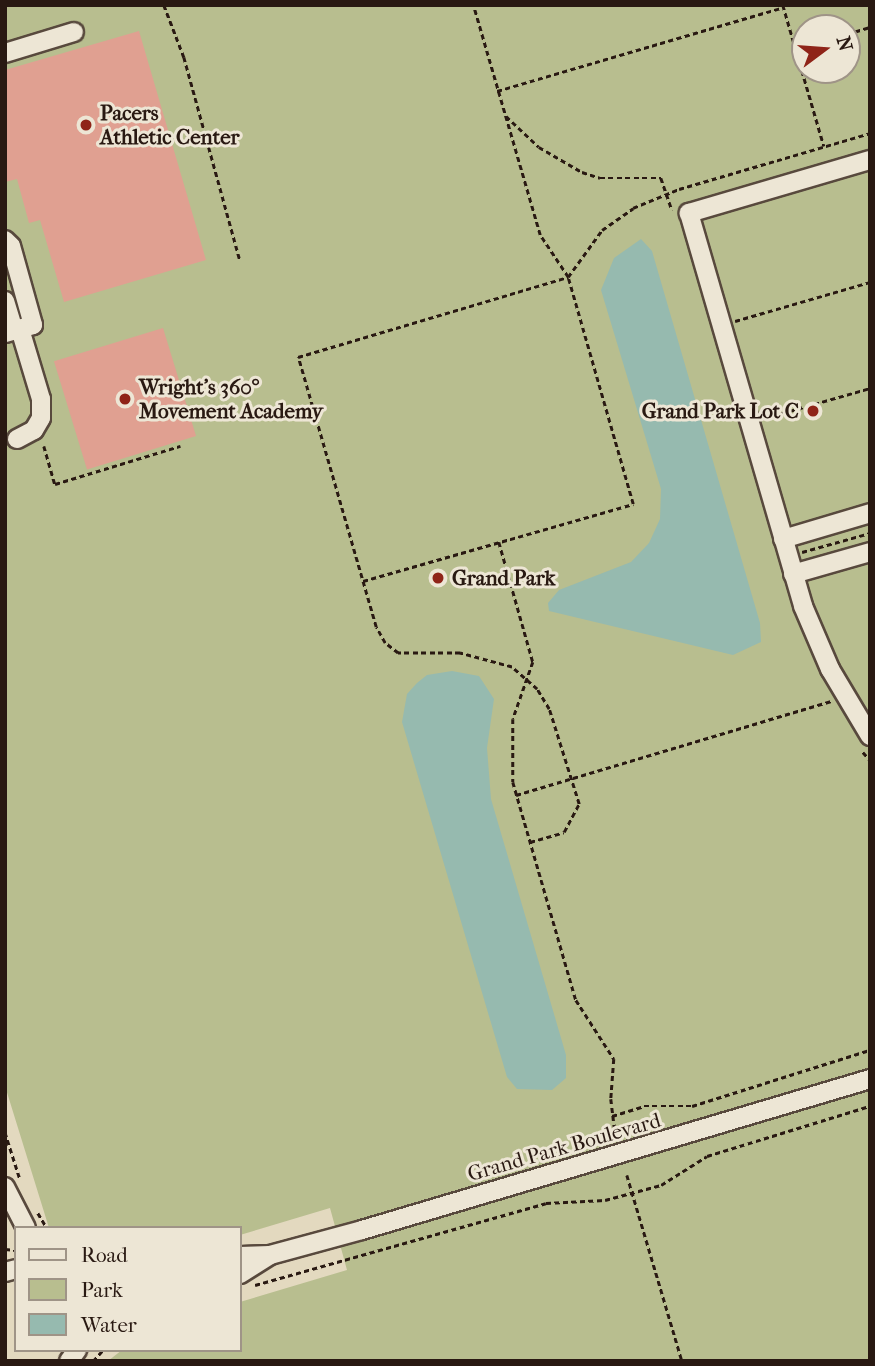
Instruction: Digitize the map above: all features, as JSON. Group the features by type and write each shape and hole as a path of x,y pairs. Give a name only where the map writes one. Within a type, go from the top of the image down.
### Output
{"street":[{"path":"5,53 74,32"},
{"path":"863,739 830,668 790,565 689,213 870,160"},
{"path":"5,240 11,246 18,329"},
{"path":"5,301 18,329 41,399 41,418 34,430 17,439"},
{"path":"783,539 870,513"},
{"path":"790,565 870,552"},
{"name":"Grand Park Boulevard","path":"242,1256 270,1255 870,1079"},
{"path":"5,1187 25,1226"},
{"name":"Grand Park Boulevard","path":"246,1280 270,1255"}],"path":[{"path":"164,5 184,58 240,261"},
{"path":"363,581 634,504 568,278 540,235 473,5"},
{"path":"498,91 784,6 791,30"},
{"path":"806,84 824,146"},
{"path":"504,114 539,147 570,166 600,177 658,176 675,218"},
{"path":"530,842 564,832 579,804 549,709 512,667 476,655 406,654 392,650 376,627 298,357 568,278 612,221 667,194 870,133"},
{"path":"721,325 870,282"},
{"path":"749,423 870,388"},
{"path":"44,446 55,484 180,446"},
{"path":"790,565 870,533"},
{"path":"499,542 531,651 528,682 511,738 516,795 576,1000 614,1059 612,1116 615,1134"},
{"path":"827,693 837,712"},
{"path":"516,795 831,701"},
{"path":"863,739 870,760"},
{"path":"612,1116 644,1106 699,1104 870,1050"},
{"path":"246,1280 546,1203 605,1200 661,1185 707,1156 870,1106"},
{"path":"5,1132 24,1185"},
{"path":"627,1175 682,1361"},
{"path":"33,1205 46,1226"}],"green space":[{"name":"Grand Park","path":"5,5 870,5 870,1361 108,1361 119,1352 242,1352 242,1301 347,1270 330,1208 242,1234 242,1226 48,1226 5,1086"}],"water":[{"path":"641,239 652,251 760,623 761,642 733,655 549,611 548,603 559,590 631,562 649,543 660,519 661,489 601,290 614,258"},
{"path":"452,671 479,676 494,699 487,748 491,799 566,1055 566,1078 552,1090 517,1089 507,1077 402,722 407,694 417,683 427,675"}],"building":[{"name":"Pacers Athletic Center","path":"139,31 206,260 64,302 40,220 29,223 17,179 5,182 5,70"},
{"name":"Wright's 360° Movement Academy","path":"163,328 196,436 87,469 54,361"}],"place":[{"name":"Pacers Athletic Center","path":"86,125"},
{"name":"Wright's 360° Movement Academy","path":"125,399"},
{"name":"Grand Park Lot C","path":"813,411"},
{"name":"Grand Park","path":"438,578"}]}
